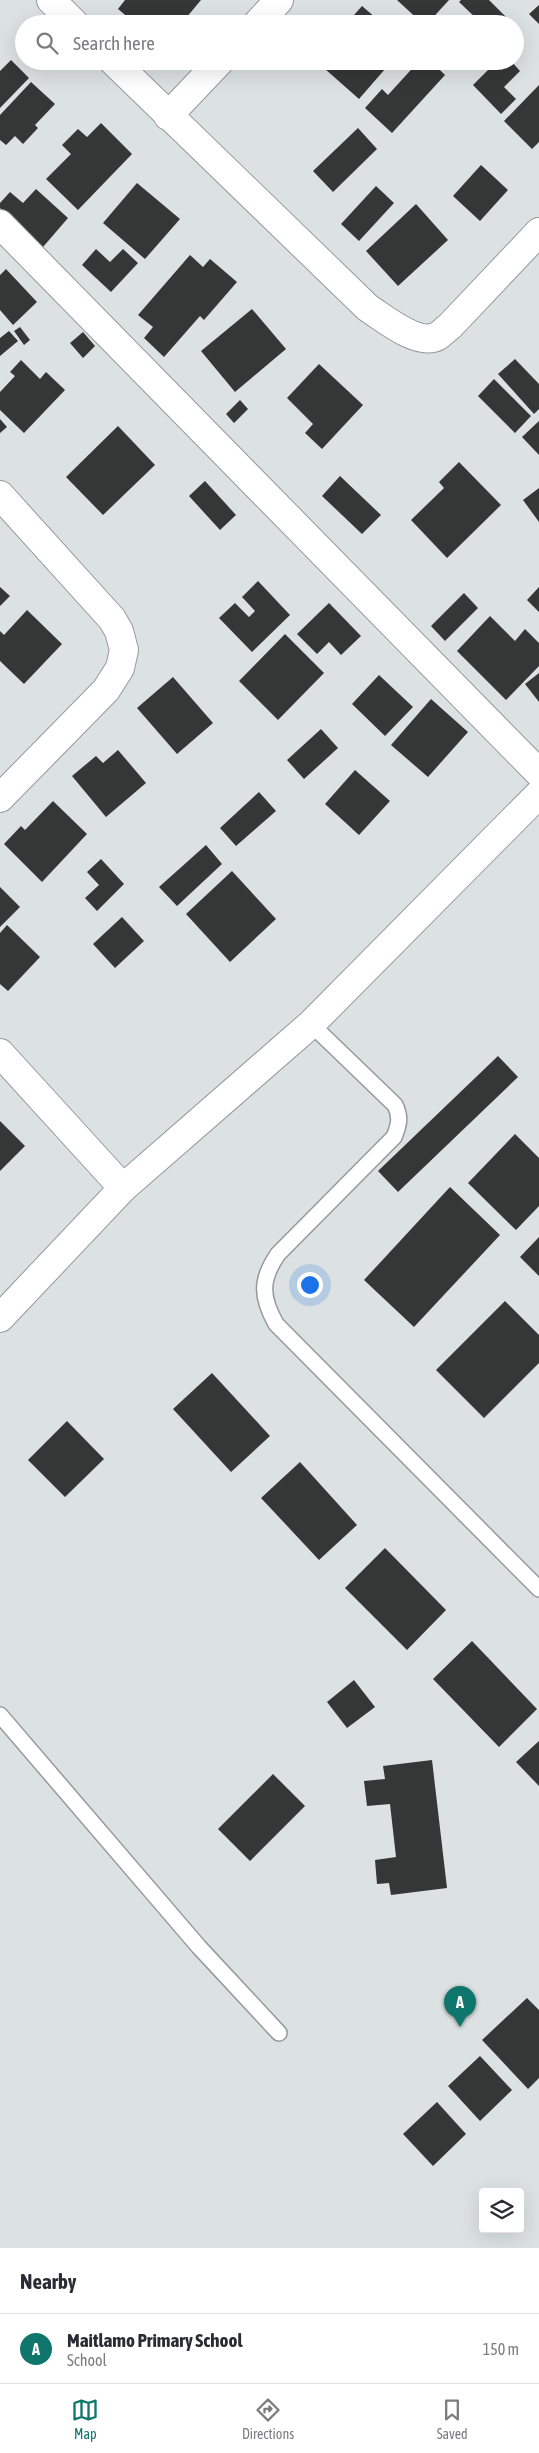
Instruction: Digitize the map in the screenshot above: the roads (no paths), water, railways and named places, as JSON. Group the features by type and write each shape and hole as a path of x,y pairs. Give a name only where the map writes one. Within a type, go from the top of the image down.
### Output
{"street":[{"path":"51,0 66,15"},
{"path":"265,15 279,0"},
{"path":"122,70 368,308 414,336 426,339 437,337 450,326 539,232"},
{"path":"168,116 211,70"},
{"path":"0,224 539,773"},
{"path":"0,495 112,619 119,631 124,650 120,668 106,690 0,798"},
{"path":"0,1318 123,1188 311,1024 539,794"},
{"path":"0,1053 123,1188"}],"lane":[{"path":"311,1024 395,1105 399,1117 399,1126 394,1137 278,1254 268,1268 264,1287 270,1313 276,1324 539,1589"},
{"path":"0,1715 199,1946 279,2033"}],"place":[{"name":"Maitlamo Primary School","path":"460,2027"}]}
